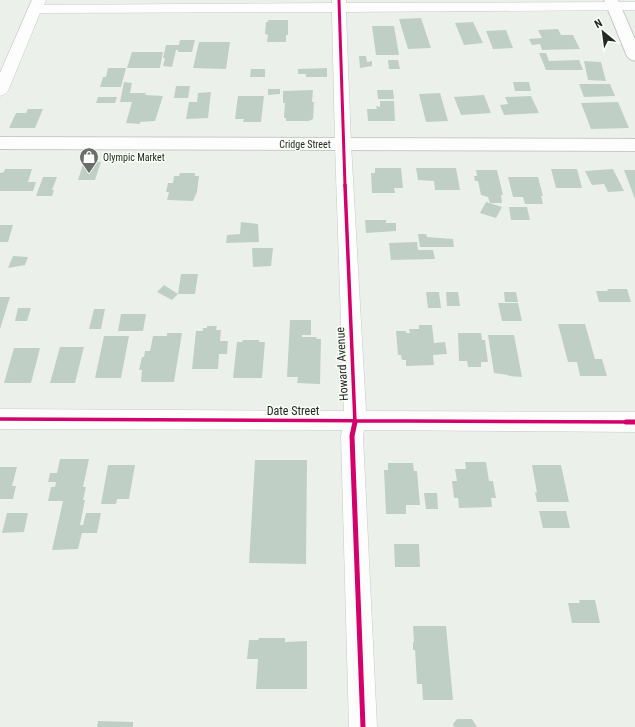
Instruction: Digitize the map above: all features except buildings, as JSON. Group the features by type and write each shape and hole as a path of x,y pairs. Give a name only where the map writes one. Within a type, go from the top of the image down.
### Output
{"street":[{"name":"Howard Avenue","path":"339,3 343,144 355,421 352,436 363,727"},
{"path":"612,3 635,56"},
{"path":"0,90 37,4 612,3 635,6"},
{"name":"Cridge Street","path":"0,143 635,145"},
{"name":"Date Street","path":"0,419 635,422"}],"cycle path":[{"path":"339,0 343,144 355,421 352,436 363,727"},
{"path":"0,419 635,422"}],"place":[{"name":"Olympic Market","path":"89,174"}]}
